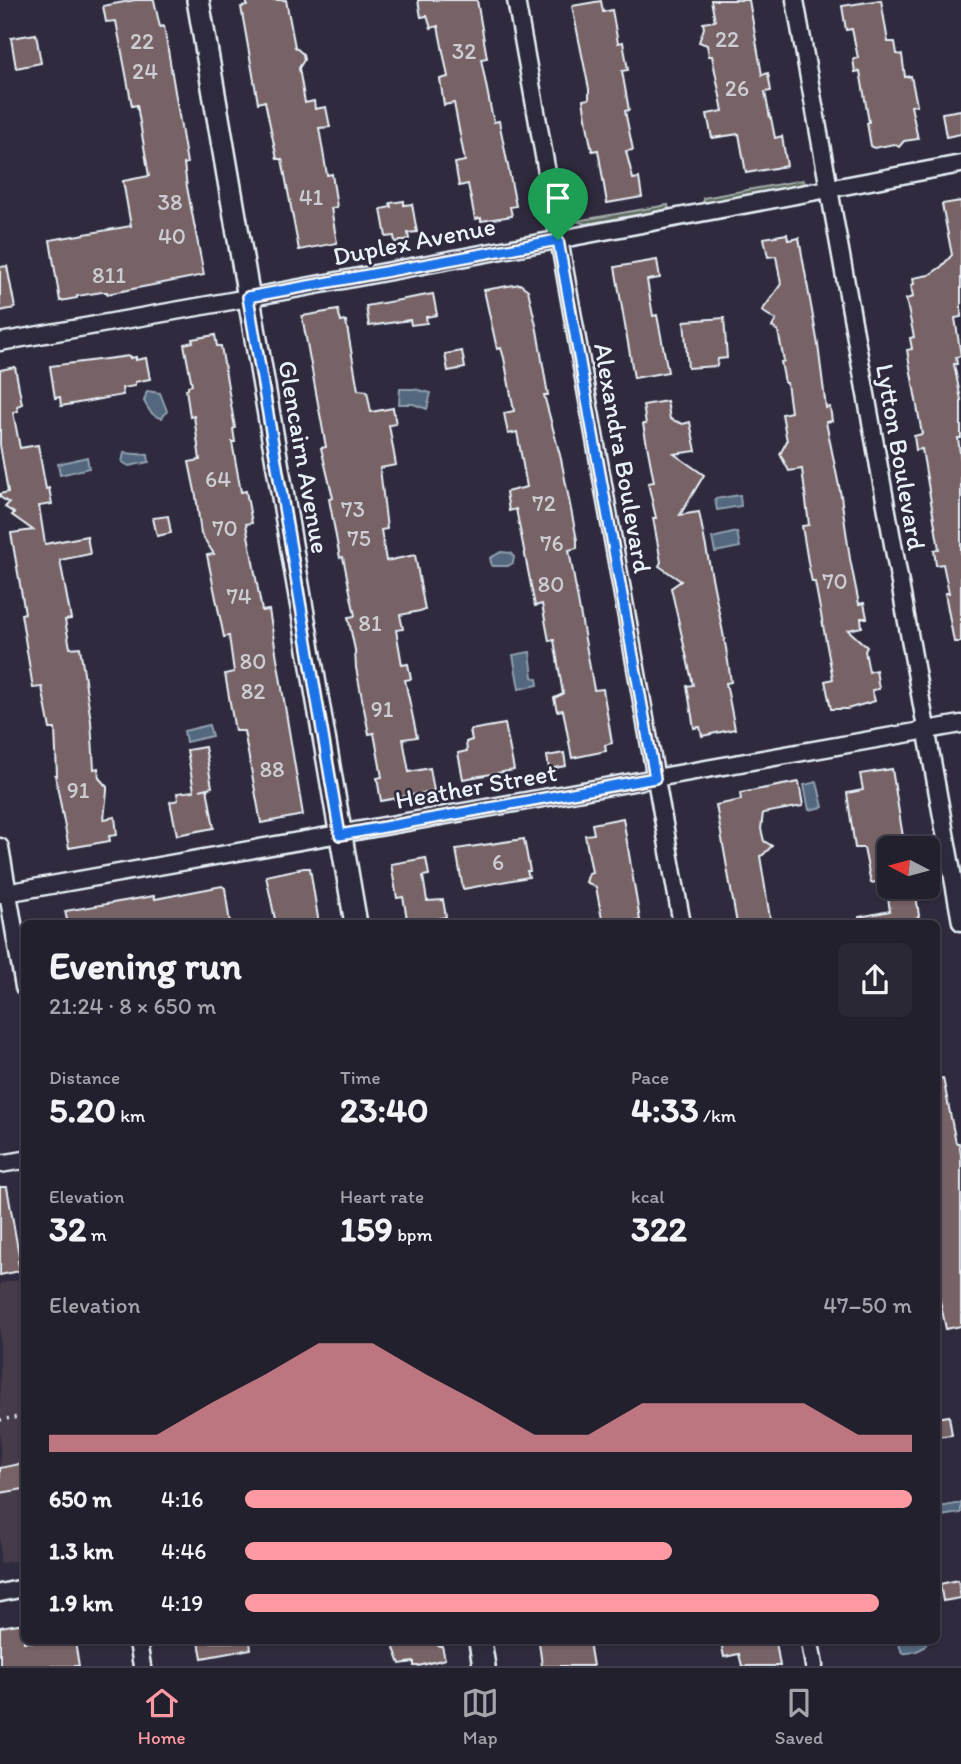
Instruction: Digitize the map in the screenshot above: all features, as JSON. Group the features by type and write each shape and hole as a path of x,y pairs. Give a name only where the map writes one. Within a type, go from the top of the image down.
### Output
{"street":[{"name":"Glencairn Avenue","path":"198,0 355,920"},
{"name":"Alexandra Boulevard","path":"516,0 681,920"},
{"name":"Lytton Boulevard","path":"795,0 961,922"},
{"name":"Duplex Avenue","path":"0,342 961,164"},
{"name":"Heather Street","path":"4,894 961,724"},
{"path":"0,846 4,894 21,973"},
{"path":"0,1164 21,1160"},
{"path":"0,1593 21,1589"},
{"path":"138,1644 142,1666"},
{"path":"480,1644 484,1666"},
{"path":"810,1644 814,1666"}],"path":[{"path":"0,1420 21,1416"}],"shaded area":[{"path":"21,1280 21,1560 0,1563 0,1283"}],"green space":[{"path":"803,180 805,183 793,187 704,203 703,198"},
{"path":"668,205 669,209 586,224 576,221"}],"water":[{"path":"400,389 431,393 427,409 413,404 399,404"},
{"path":"147,391 160,393 167,411 162,418 147,407 144,401"},
{"path":"124,453 148,455 149,462 129,466 122,462"},
{"path":"87,457 89,468 60,475 58,464"},
{"path":"740,495 741,506 717,510 715,499"},
{"path":"737,532 740,547 715,552 712,538"},
{"path":"501,552 511,553 514,557 513,563 508,566 492,566 490,558"},
{"path":"530,652 533,677 537,679 538,685 519,689 513,655"},
{"path":"209,725 212,736 186,742 184,731"},
{"path":"817,782 823,807 809,810 804,785"},
{"path":"961,1503 961,1513 940,1516 940,1507"},
{"path":"899,1644 926,1644 913,1652 902,1653"}],"building":[{"path":"135,0 154,0 160,27 164,26 187,163 184,164 187,187 204,275 60,301 50,240 131,226 123,181 149,176 137,105 132,106 116,21 106,22 103,6"},
{"path":"247,0 286,0 295,47 303,54 304,60 299,68 305,103 314,101 315,109 326,107 330,127 319,128 327,175 332,174 337,207 331,208 337,243 299,250 282,159 277,159 265,101 258,103 241,7 247,6"},
{"path":"418,0 477,0 487,58 481,59 494,122 499,121 516,206 510,207 512,216 481,221 481,218 475,219 468,184 459,186 455,163 465,161 454,103 444,105 440,79 448,77 438,26 431,28 427,16 421,17"},
{"path":"711,0 749,0 762,75 768,73 771,91 765,92 770,118 775,138 782,136 787,166 746,173 739,134 712,138 707,114 723,111 712,56 709,56 707,45 699,42 703,23 715,21"},
{"path":"881,0 888,42 895,42 897,54 902,55 905,77 911,76 917,105 911,106 918,139 904,141 899,147 894,144 874,148 871,146 860,71 855,72 853,59 858,58 852,29 846,30 842,6"},
{"path":"601,1 603,12 612,10 618,43 623,42 628,70 622,71 629,110 625,111 633,150 626,151 633,179 639,178 642,197 607,203 598,150 592,151 589,136 583,100 589,99 589,89 572,6"},
{"path":"36,34 41,63 16,68 11,38"},
{"path":"961,110 961,134 946,137 942,113"},
{"path":"404,201 404,205 412,204 417,232 408,233 409,239 395,242 394,236 386,237 381,209 391,207 390,203"},
{"path":"961,201 961,317 955,318 961,356 956,357 957,364 954,364 961,400 961,438 958,438 961,461 961,642 954,642 943,564 936,565 934,550 939,549 922,449 916,450 914,436 922,434 907,350 912,349 910,338 914,337 906,299 913,297 913,278 929,275 952,255 942,204"},
{"path":"787,234 788,240 799,238 826,408 830,407 832,421 826,422 850,559 859,604 864,603 867,618 861,618 862,627 848,630 867,647 865,651 869,672 876,670 879,689 872,690 875,701 847,709 831,709 825,681 833,679 802,526 809,525 802,469 789,471 780,454 787,441 782,414 791,412 778,331 772,327 776,320 762,311 781,284 776,256 768,257 764,238"},
{"path":"657,260 660,278 647,280 653,316 657,315 668,372 634,378 615,267"},
{"path":"7,266 15,308 0,311 0,267"},
{"path":"520,284 528,290 537,330 548,395 544,395 561,459 577,540 577,548 569,550 594,690 603,689 612,743 605,745 606,751 572,758 563,710 557,711 554,698 563,694 554,640 549,641 542,604 535,606 516,509 509,511 506,492 527,487 517,432 508,434 504,413 514,411 504,358 501,348 497,349 484,290"},
{"path":"433,294 437,315 426,317 427,323 411,325 410,320 369,326 366,306"},
{"path":"338,310 341,322 346,321 358,390 367,391 371,412 393,408 396,424 389,425 396,465 380,468 387,529 381,530 386,561 415,555 425,610 400,615 403,629 396,630 402,665 408,664 411,679 405,680 417,737 403,739 409,772 430,768 434,791 381,801 377,778 382,777 374,733 369,734 356,668 348,617 355,616 329,499 333,498 321,448 326,447 302,316"},
{"path":"724,318 727,358 718,359 717,366 688,368 684,321"},
{"path":"215,335 217,346 221,346 235,428 235,442 232,442 241,492 246,491 252,523 246,524 262,611 269,610 303,815 261,823 244,731 235,731 225,674 234,672 229,636 224,637 207,555 214,554 201,534 189,462 200,460 194,416 190,417 186,389 192,385 184,344 193,342 192,339"},
{"path":"462,351 465,368 448,371 445,354"},
{"path":"136,357 136,360 146,358 150,379 122,388 123,395 61,406 60,397 55,398 50,366"},
{"path":"15,367 22,404 17,406 18,411 13,412 20,448 38,445 46,489 49,488 52,504 39,506 45,544 87,536 90,554 60,560 71,619 65,620 70,648 80,647 91,721 94,769 98,768 99,778 107,787 104,819 115,817 117,835 109,836 110,841 69,848 55,775 55,729 50,729 42,687 33,688 21,614 25,613 11,533 33,530 12,515 14,513 5,507 9,503 0,497 0,494 8,492 0,445 0,370"},
{"path":"667,401 670,419 683,424 690,422 696,451 674,454 704,475 680,515 699,512 731,682 726,683 735,729 702,736 700,727 694,728 687,686 693,685 671,588 681,581 659,566 661,562 653,518 656,518 648,483 654,482 643,424 646,424 643,405"},
{"path":"168,516 171,533 157,536 153,518"},
{"path":"505,724 514,770 463,779 458,753 467,751 466,742 472,740 470,730"},
{"path":"205,747 212,787 207,788 214,828 177,835 170,802 178,800 177,793 194,791 187,750"},
{"path":"564,753 566,766 549,769 547,756"},
{"path":"892,769 903,836 877,836 877,882 871,883 864,848 855,848 847,793 863,790 860,774"},
{"path":"799,782 803,806 763,813 761,829 764,841 772,846 760,856 770,920 736,920 716,805 741,800 740,793"},
{"path":"623,818 640,920 602,920 596,887 586,882 592,872 585,835 594,834 592,824"},
{"path":"524,839 529,877 463,889 456,849"},
{"path":"426,858 429,875 423,876 427,901 443,900 446,917 407,920 403,897 397,898 391,864"},
{"path":"310,868 318,920 275,920 266,876"},
{"path":"222,886 225,888 229,920 67,920 65,911 154,896 155,899"},
{"path":"888,900 917,900 919,916 911,920 859,920 859,917 890,911"},
{"path":"940,1078 943,1078 956,1143 959,1143 961,1155 961,1326 946,1329 940,1301"},
{"path":"0,1187 7,1187 20,1271 0,1275"},
{"path":"949,1416 952,1435 940,1436 940,1417"},
{"path":"21,1464 21,1490 0,1493 0,1468"},
{"path":"958,1580 961,1598 943,1601 940,1584"},
{"path":"21,1624 21,1644 75,1644 79,1666 0,1666 0,1627"},
{"path":"199,1644 250,1644 251,1649 202,1658"},
{"path":"398,1644 438,1644 442,1646 445,1659 419,1666 414,1666 414,1662 400,1664 394,1648"},
{"path":"539,1644 589,1644 593,1666 542,1666"},
{"path":"721,1644 776,1644 780,1666 742,1666 739,1654 724,1657"}],"route":[{"path":"558,240 655,778 340,835 248,297 558,240"}]}
